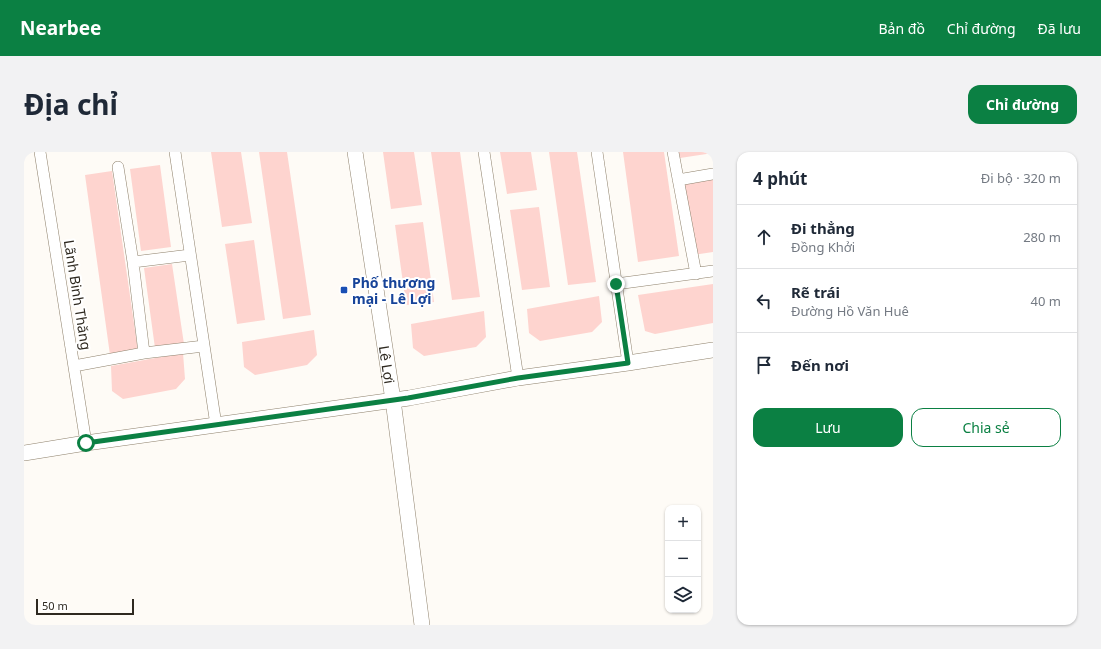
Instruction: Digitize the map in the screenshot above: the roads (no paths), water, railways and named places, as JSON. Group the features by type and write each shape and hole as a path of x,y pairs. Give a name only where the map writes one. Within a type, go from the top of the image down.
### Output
{"street":[{"name":"Lãnh Binh Thăng","path":"40,152 86,443"},
{"path":"175,152 216,425"},
{"name":"Lê Lợi","path":"355,152 393,400 422,625"},
{"path":"484,152 518,378"},
{"path":"597,152 628,363"},
{"path":"673,152 696,274"},
{"path":"118,167 134,262 144,353"},
{"path":"678,180 713,174"},
{"path":"134,262 190,255"},
{"path":"616,284 713,272"},
{"path":"74,366 144,353 204,346"},
{"path":"24,453 408,398 518,378 713,350"}],"place":[{"name":"Phố thương mại - Lê Lợi","path":"344,290"}]}
